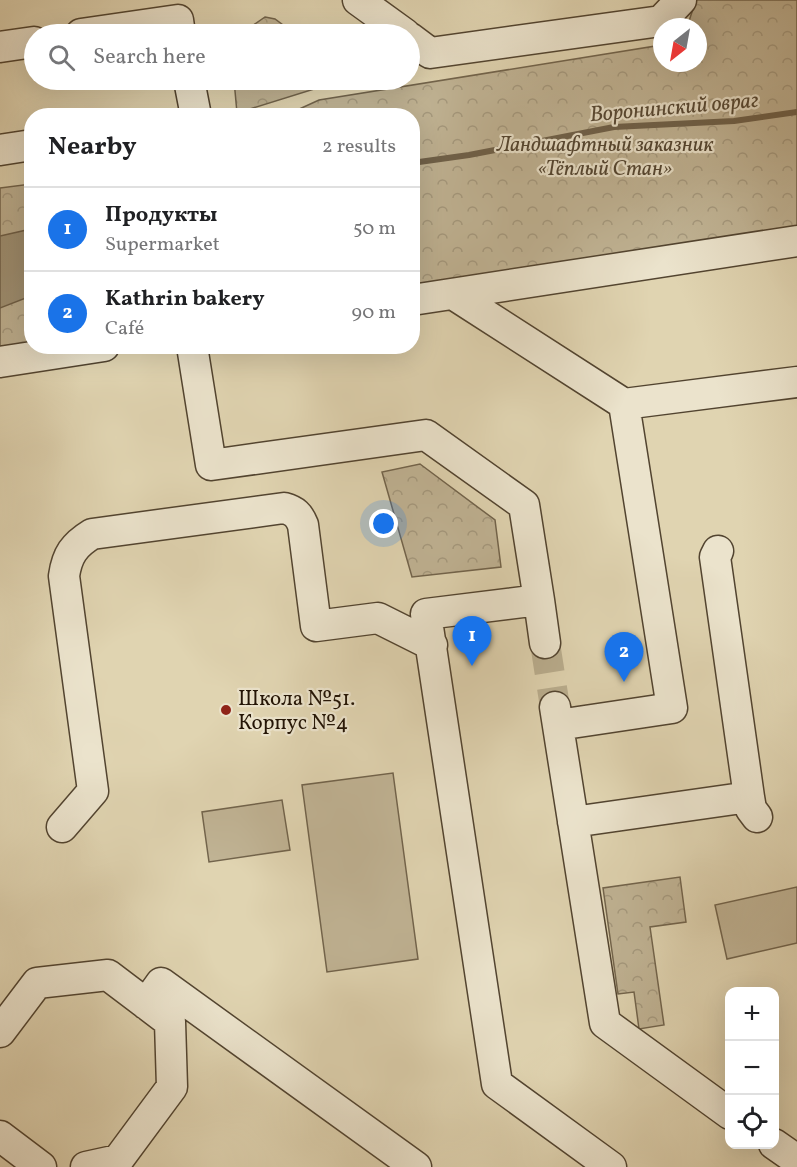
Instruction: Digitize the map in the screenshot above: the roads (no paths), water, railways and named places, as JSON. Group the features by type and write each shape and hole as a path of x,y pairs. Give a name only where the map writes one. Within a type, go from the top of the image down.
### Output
{"street":[{"path":"358,0 391,24"},
{"path":"420,45 430,52 661,21 681,0"},
{"path":"150,24 178,20 179,24"},
{"path":"0,47 24,43"},
{"path":"191,90 194,108"},
{"path":"0,150 24,146"},
{"path":"420,299 797,241"},
{"path":"453,294 624,404 797,382"},
{"path":"0,362 52,354"},
{"path":"193,354 211,465 426,435 524,505 545,643"},
{"path":"624,404 672,708 556,716 605,1023 725,1111"},
{"path":"62,827 93,791 64,576 66,559 77,542 92,534 284,508 293,510 303,525 316,626 378,618 432,645"},
{"path":"573,822 753,807 715,557 718,551"},
{"path":"539,600 426,614 498,1084 611,1167"},
{"path":"0,1032 37,983 108,975 170,1022 172,1087 118,1160 86,1167"},
{"path":"146,1004 161,983 416,1167"},
{"path":"0,1136 41,1167"},
{"path":"779,1147 797,1160"}],"waterway":[{"name":"Воронинский овраг","path":"420,162 469,155 614,127 734,121 797,112"}],"tunnel":[{"path":"545,643 555,707"}],"place":[{"name":"Продукты","path":"472,666"},
{"name":"Kathrin bakery","path":"624,682"},
{"name":"Школа №51. Корпус №4","path":"226,710"}],"park label":[{"name":"Ландшафтный заказник «Тёплый Стан»","path":"605,156"}]}
